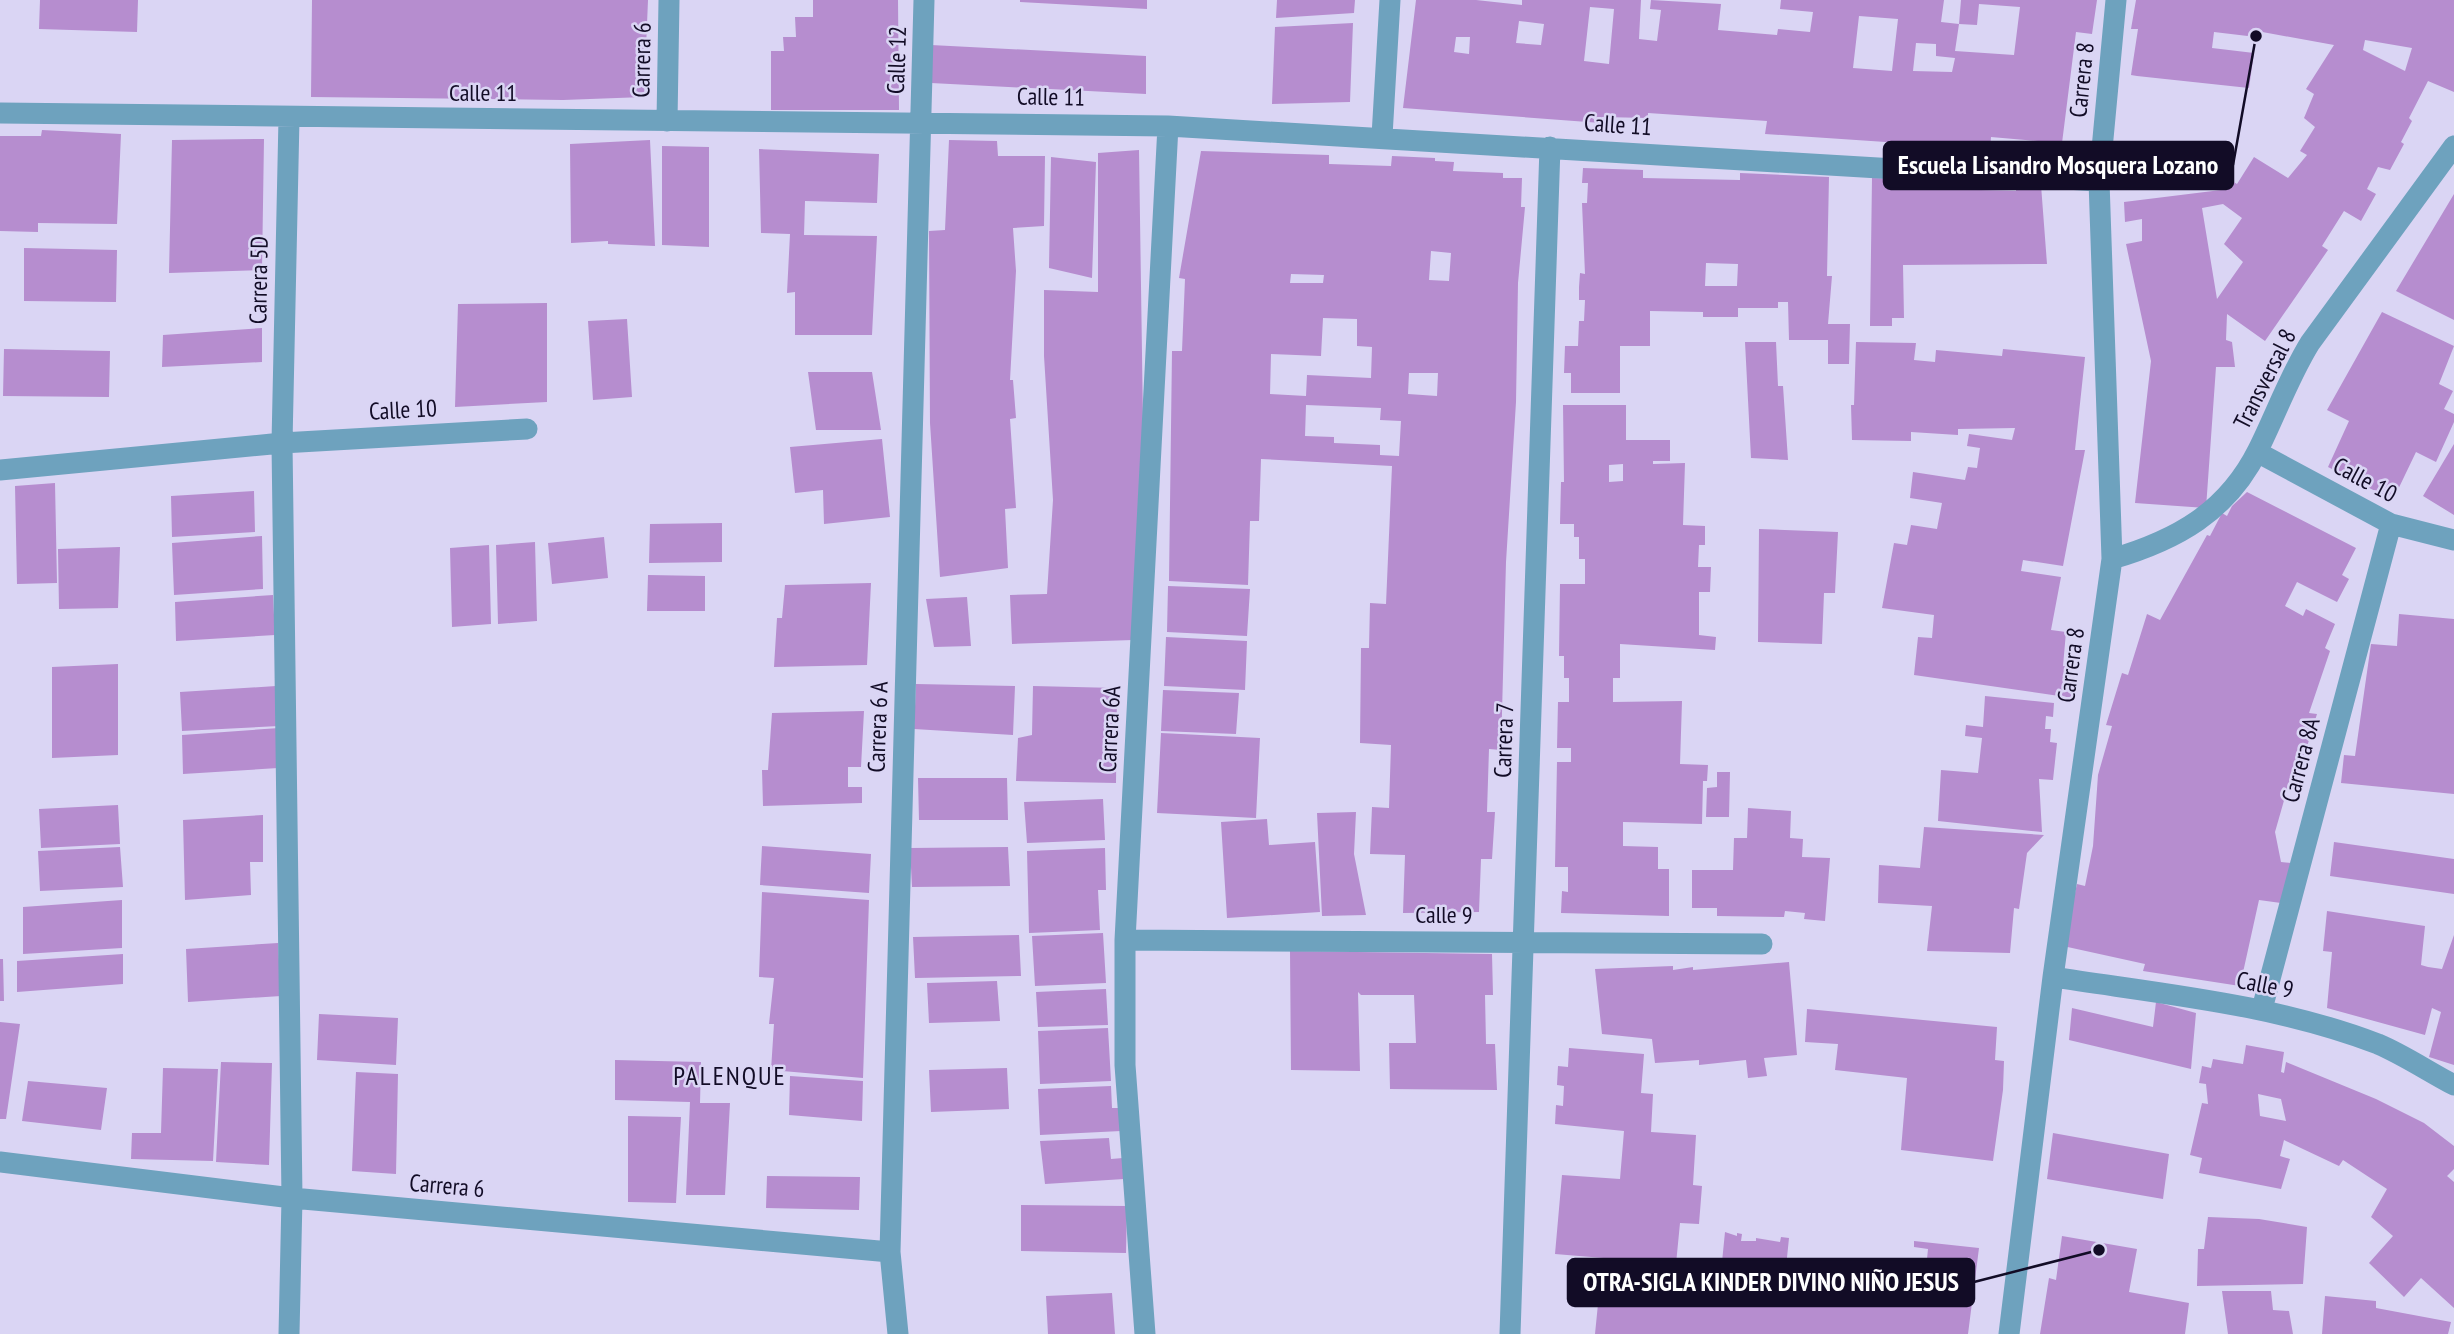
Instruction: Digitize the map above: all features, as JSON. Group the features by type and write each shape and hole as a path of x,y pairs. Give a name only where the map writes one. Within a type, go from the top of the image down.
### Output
{"street":[{"name":"Carrera 6","path":"667,121 669,0"},
{"name":"Calle 12","path":"921,121 925,0"},
{"path":"1382,136 1390,0"},
{"name":"Carrera 8","path":"2009,1334 2053,977 2112,559 2099,181 2116,0"},
{"name":"Calle 11","path":"0,113 289,118 921,121 1168,126 1382,136 2099,181"},
{"name":"Carrera 5D","path":"289,118 282,443 292,1198 289,1334"},
{"name":"Carrera 6 A","path":"898,1334 890,1252 921,121"},
{"name":"Carrera 6A","path":"1145,1334 1125,1065 1125,940 1168,126"},
{"name":"Transversal 8","path":"2112,559 2144,550 2200,522 2221,504 2257,452 2295,368 2310,343 2454,146"},
{"name":"Carrera 7","path":"1510,1334 1550,147"},
{"name":"Calle 10","path":"0,470 282,443 527,429"},
{"name":"Calle 10","path":"2257,452 2391,524 2454,541"},
{"name":"Carrera 8A","path":"2262,1009 2391,524"},
{"name":"Calle 9","path":"1125,940 1762,944"},
{"name":"Calle 9","path":"2053,977 2262,1009 2325,1025 2382,1046 2454,1085"},
{"name":"Carrera 6","path":"0,1162 292,1198 890,1252"}],"building":[{"path":"40,0 138,0 137,32 39,29"},
{"path":"312,0 648,0 644,97 563,100 311,97"},
{"path":"813,0 898,0 899,110 771,110 771,51 784,51 783,37 796,37 795,17 813,17"},
{"path":"1147,0 1147,9 1020,2"},
{"path":"1277,0 1355,0 1354,13 1276,18"},
{"path":"1416,0 1476,0 1522,5 1522,0 1641,0 1639,39 1657,41 1661,10 1650,9 1651,0 1721,4 1718,30 1777,35 1778,29 1810,32 1813,12 1780,9 1781,0 1944,0 1941,22 1959,24 1961,0 2097,0 2092,34 2076,32 2062,143 1991,137 1990,149 1765,134 1767,121 1648,113 1648,118 1602,117 1601,123 1403,108","holes":["1979,4 2020,7 2014,55 1955,51 1959,24 1977,25","1590,7 1614,9 1609,64 1584,61","1859,16 1898,19 1892,71 1853,68","1519,21 1544,24 1541,45 1516,43","1456,37 1470,37 1469,54 1454,52","1916,43 1936,44 1936,56 1955,58 1952,72 1913,71"]},
{"path":"2136,0 2454,0 2454,92 2428,81 2409,118 2412,121 2401,142 2404,144 2390,170 2378,167 2367,189 2376,194 2361,221 2344,211 2322,246 2328,250 2265,341 2227,314 2226,340 2232,342 2235,367 2216,367 2206,508 2135,503 2151,361 2126,244 2142,241 2142,219 2125,222 2124,202 2229,189 2232,181 2237,184 2254,157 2288,178 2307,155 2300,151 2315,127 2304,118 2314,94 2306,89 2334,45 2257,31 2256,37 2214,32 2212,48 2254,53 2249,88 2131,75 2138,29 2131,29","holes":["2365,40 2412,48 2405,71 2363,50","2223,204 2242,218 2224,244 2243,262 2217,299 2202,208"]},
{"path":"1353,23 1350,102 1272,104 1275,27"},
{"path":"931,45 1146,56 1146,94 931,83"},
{"path":"42,130 121,134 117,224 38,223 38,232 0,231 0,136 41,136"},
{"path":"264,139 262,270 169,273 172,140"},
{"path":"650,140 655,246 608,244 608,241 571,243 570,144"},
{"path":"949,140 997,141 998,156 1045,156 1044,226 1013,228 1016,271 1010,380 1013,380 1016,418 1010,419 1016,508 1005,509 1008,568 940,577 930,423 929,231 945,230"},
{"path":"662,146 709,147 709,247 662,245"},
{"path":"759,149 879,154 877,203 805,201 804,235 877,236 872,335 795,335 795,292 787,293 790,234 761,233"},
{"path":"1139,150 1143,422 1133,640 1012,644 1010,595 1047,594 1053,500 1044,356 1044,290 1098,292 1098,153"},
{"path":"1201,151 1329,155 1329,164 1391,166 1392,156 1435,158 1435,161 1454,162 1453,171 1503,173 1503,178 1522,178 1521,207 1525,207 1518,283 1516,402 1506,562 1501,750 1489,749 1487,812 1495,812 1492,859 1481,859 1479,912 1403,913 1405,855 1370,854 1372,807 1389,808 1391,745 1360,743 1361,648 1369,648 1370,603 1386,604 1392,466 1261,459 1259,521 1250,521 1248,585 1169,581 1172,351 1182,351 1185,279 1179,278","holes":["1431,251 1451,253 1449,281 1429,280","1291,274 1324,275 1323,283 1290,283","1323,318 1357,319 1357,346 1372,347 1371,378 1307,375 1306,396 1270,394 1271,354 1321,356","1409,373 1438,373 1437,396 1408,394","1306,405 1381,408 1380,420 1401,421 1399,456 1380,455 1380,445 1334,443 1334,437 1305,436"]},
{"path":"1051,157 1096,162 1092,278 1049,268"},
{"path":"1583,168 1643,170 1643,178 1740,180 1740,173 1829,177 1827,276 1832,276 1828,324 1850,324 1849,364 1828,364 1828,340 1789,340 1788,302 1778,302 1778,308 1738,308 1738,317 1703,317 1703,312 1650,311 1650,346 1620,346 1620,393 1571,393 1571,373 1564,373 1565,346 1578,346 1579,321 1584,321 1585,300 1579,300 1579,287 1580,273 1585,274 1582,203 1587,203 1588,183 1582,183","holes":["1706,263 1738,264 1737,286 1705,286"]},
{"path":"1872,178 1936,180 1936,189 1954,189 1954,183 1981,183 1981,190 2016,191 2016,184 2041,185 2047,264 1903,265 1904,318 1892,318 1892,326 1870,326"},
{"path":"2454,194 2454,320 2396,291"},
{"path":"24,248 117,250 116,302 24,301"},
{"path":"547,303 547,402 455,407 458,304"},
{"path":"2382,312 2454,346 2439,384 2453,391 2444,409 2454,414 2454,422 2436,462 2416,452 2393,500 2328,467 2349,421 2327,410"},
{"path":"627,319 632,397 593,400 588,321"},
{"path":"262,328 262,362 162,367 163,335"},
{"path":"1745,342 1776,342 1778,386 1783,386 1788,460 1751,458"},
{"path":"1856,342 1916,343 1914,360 1935,362 1936,350 2002,356 2003,349 2085,357 2075,450 2085,450 2063,566 2023,560 2021,571 2061,577 2051,630 2066,632 2063,666 2075,667 2073,698 1914,675 1918,637 1932,638 1934,615 1882,608 1894,543 1907,545 1911,525 1937,529 1942,503 1910,498 1913,472 1965,480 1968,467 1977,468 1980,448 1967,446 1969,434 2012,440 2015,428 1958,429 1958,435 1911,432 1911,441 1852,440 1851,405 1854,405"},
{"path":"4,349 110,351 109,397 3,396"},
{"path":"808,372 872,372 881,430 816,430"},
{"path":"1563,405 1626,405 1626,440 1670,440 1670,461 1653,461 1653,464 1685,463 1683,525 1705,526 1705,545 1699,545 1698,567 1711,567 1710,592 1699,592 1699,635 1716,637 1715,650 1620,644 1620,678 1613,678 1613,702 1682,701 1680,764 1708,765 1707,781 1703,781 1702,824 1623,822 1623,846 1658,847 1658,869 1669,869 1669,916 1561,913 1562,891 1568,892 1568,867 1555,867 1557,762 1571,762 1571,748 1557,748 1558,702 1569,702 1569,678 1564,678 1564,656 1559,656 1560,584 1585,584 1585,559 1579,559 1579,537 1574,537 1574,524 1560,524 1561,482 1564,482","holes":["1623,464 1623,481 1609,482 1609,465"]},
{"path":"882,439 890,517 824,524 823,490 795,493 790,447"},
{"path":"2454,444 2454,515 2423,496"},
{"path":"55,483 57,583 17,584 15,486"},
{"path":"254,491 255,532 172,537 171,496"},
{"path":"2247,492 2356,548 2342,575 2349,579 2337,602 2297,582 2285,606 2303,616 2306,609 2335,624 2325,648 2330,651 2309,713 2317,714 2302,764 2295,762 2275,832 2281,862 2291,863 2281,903 2259,900 2240,986 2143,971 2145,964 2063,946 2077,884 2085,886 2093,846 2098,775 2112,726 2106,725 2122,673 2128,675 2147,614 2160,620 2207,535 2210,536 2222,513 2227,516 2232,506"},
{"path":"722,523 722,562 649,563 650,524"},
{"path":"1759,529 1838,532 1835,593 1824,593 1822,644 1758,642"},
{"path":"262,536 263,589 174,595 172,543"},
{"path":"604,537 608,578 552,584 548,543"},
{"path":"535,542 537,621 498,624 496,545"},
{"path":"489,545 491,624 452,627 450,548"},
{"path":"120,547 118,608 59,609 58,549"},
{"path":"648,575 705,576 705,611 647,611"},
{"path":"871,583 867,665 774,667 777,618 782,618 785,585"},
{"path":"1168,586 1250,589 1247,636 1167,632"},
{"path":"273,595 275,635 176,641 175,602"},
{"path":"967,597 971,646 934,647 926,599"},
{"path":"2399,614 2454,619 2454,794 2341,783 2344,755 2355,756 2371,644 2397,646"},
{"path":"1166,637 1247,641 1245,690 1164,686"},
{"path":"118,664 118,755 52,758 52,667"},
{"path":"916,684 1015,686 1013,735 914,729"},
{"path":"276,686 279,726 182,731 180,692"},
{"path":"1033,686 1117,688 1116,783 1016,781 1018,738 1032,735"},
{"path":"1163,690 1239,693 1236,734 1161,731"},
{"path":"1985,696 2054,703 2053,717 2046,716 2045,729 2051,729 2050,742 2057,743 2053,780 2039,779 2042,832 1938,821 1941,770 1978,773 1982,738 1965,736 1966,725 1983,727"},
{"path":"864,711 861,767 848,767 848,787 862,787 862,803 763,806 762,770 768,770 772,713"},
{"path":"279,728 278,768 183,774 182,735"},
{"path":"1161,733 1260,738 1256,818 1157,813"},
{"path":"1717,772 1730,772 1729,817 1706,817 1707,788 1717,787"},
{"path":"918,778 1007,778 1008,820 919,820"},
{"path":"1103,799 1105,840 1027,843 1024,802"},
{"path":"118,805 120,844 41,848 39,809"},
{"path":"1748,808 1791,811 1790,838 1803,839 1802,857 1830,858 1825,921 1804,919 1805,913 1785,911 1784,917 1717,916 1717,908 1692,908 1692,870 1733,870 1734,838 1747,838"},
{"path":"1356,812 1354,854 1366,915 1322,916 1317,813"},
{"path":"263,815 263,862 250,862 251,895 185,900 183,820"},
{"path":"1267,819 1269,845 1315,842 1320,912 1227,918 1221,822"},
{"path":"1924,827 2044,835 2027,853 2019,909 2014,908 2010,953 1927,951 1932,906 1878,903 1879,865 1920,868"},
{"path":"2334,842 2454,859 2454,894 2330,876"},
{"path":"762,846 871,854 869,893 760,885"},
{"path":"120,847 123,887 40,891 38,851"},
{"path":"1008,847 1010,886 912,887 910,848"},
{"path":"1105,848 1106,890 1098,890 1100,930 1029,933 1027,851"},
{"path":"762,892 869,900 863,1078 771,1070 774,1024 769,1024 774,978 759,977"},
{"path":"122,900 122,948 23,954 23,907"},
{"path":"2327,911 2425,926 2421,965 2428,967 2442,969 2454,935 2454,1065 2429,1057 2441,1012 2432,1008 2425,1035 2327,1008 2332,952 2323,951"},
{"path":"1103,933 1106,983 1035,986 1032,936"},
{"path":"1019,935 1021,976 915,978 913,937"},
{"path":"278,943 281,996 188,1002 186,949"},
{"path":"1290,951 1492,954 1493,995 1485,995 1486,1044 1495,1044 1497,1090 1390,1089 1389,1043 1416,1043 1414,995 1361,995 1358,992 1360,1071 1291,1070"},
{"path":"123,954 123,984 17,992 17,961"},
{"path":"0,959 3,959 4,1001 0,1001"},
{"path":"1789,962 1797,1055 1764,1058 1767,1076 1748,1078 1746,1060 1699,1065 1699,1060 1655,1063 1652,1039 1602,1034 1595,969 1673,966 1673,970 1693,967 1693,970"},
{"path":"997,981 1000,1021 929,1023 927,983"},
{"path":"1106,989 1108,1025 1038,1027 1036,992"},
{"path":"2156,1002 2196,1013 2191,1069 2069,1040 2072,1008 2153,1027"},
{"path":"1807,1009 1997,1027 1995,1060 2004,1061 2003,1090 1993,1161 1901,1150 1907,1078 1835,1070 1838,1044 1805,1042"},
{"path":"319,1014 398,1018 396,1065 317,1060"},
{"path":"0,1022 20,1024 6,1119 0,1119"},
{"path":"1108,1028 1111,1081 1040,1084 1038,1031"},
{"path":"2246,1045 2284,1052 2281,1072 2284,1073 2286,1062 2376,1099 2424,1123 2454,1146 2454,1169 2447,1176 2454,1182 2454,1308 2421,1278 2404,1297 2369,1263 2393,1236 2371,1217 2387,1189 2343,1160 2339,1166 2284,1140 2280,1156 2290,1159 2281,1189 2199,1173 2202,1158 2190,1155 2202,1103 2208,1104 2206,1084 2199,1083 2202,1066 2211,1068 2213,1059 2243,1064","holes":["2258,1094 2281,1099 2286,1121 2260,1116"]},
{"path":"1569,1048 1644,1054 1641,1093 1653,1094 1651,1132 1696,1135 1693,1185 1702,1186 1699,1224 1680,1223 1676,1264 1555,1254 1562,1175 1620,1179 1624,1131 1555,1124 1556,1105 1563,1106 1564,1086 1557,1085 1558,1066 1568,1067"},
{"path":"615,1060 701,1062 700,1103 730,1103 725,1195 686,1195 690,1102 615,1100"},
{"path":"221,1062 272,1063 269,1165 216,1162"},
{"path":"163,1068 218,1069 213,1161 131,1159 132,1133 161,1133"},
{"path":"1007,1068 1009,1109 931,1112 929,1070"},
{"path":"356,1072 398,1074 396,1174 352,1171"},
{"path":"790,1076 863,1081 862,1121 789,1115"},
{"path":"28,1081 107,1088 101,1130 22,1121"},
{"path":"1111,1086 1112,1108 1119,1108 1121,1131 1040,1135 1038,1089"},
{"path":"628,1116 681,1117 676,1203 628,1202"},
{"path":"2053,1133 2169,1154 2163,1199 2047,1179"},
{"path":"1109,1138 1111,1159 1123,1158 1124,1179 1045,1184 1040,1141"},
{"path":"767,1176 860,1177 859,1210 766,1208"},
{"path":"1021,1205 1127,1206 1126,1253 1021,1251"},
{"path":"2208,1217 2259,1219 2307,1227 2303,1284 2197,1286 2198,1249 2204,1249"},
{"path":"1725,1232 1737,1236 1737,1233 1742,1234 1741,1241 1756,1241 1756,1238 1780,1242 1781,1237 1789,1238 1785,1277 1910,1287 1912,1268 1926,1269 1928,1249 1914,1247 1914,1241 1979,1248 1968,1334 1595,1334 1598,1304 1618,1305 1621,1263 1721,1272"},
{"path":"2062,1236 2137,1249 2129,1292 2189,1303 2185,1334 2040,1334 2049,1278 2056,1280"},
{"path":"2222,1291 2271,1291 2273,1310 2289,1311 2293,1334 2228,1334"},
{"path":"1112,1293 1115,1334 1048,1334 1046,1296"},
{"path":"2325,1296 2376,1301 2376,1308 2451,1322 2448,1334 2322,1334"}],"place":[{"name":"Escuela Lisandro Mosquera Lozano","path":"2256,36"},
{"name":"OTRA-SIGLA KINDER DIVINO NIÑO JESUS","path":"2099,1250"}],"district":[{"name":"PALENQUE","path":"730,1076"}]}
